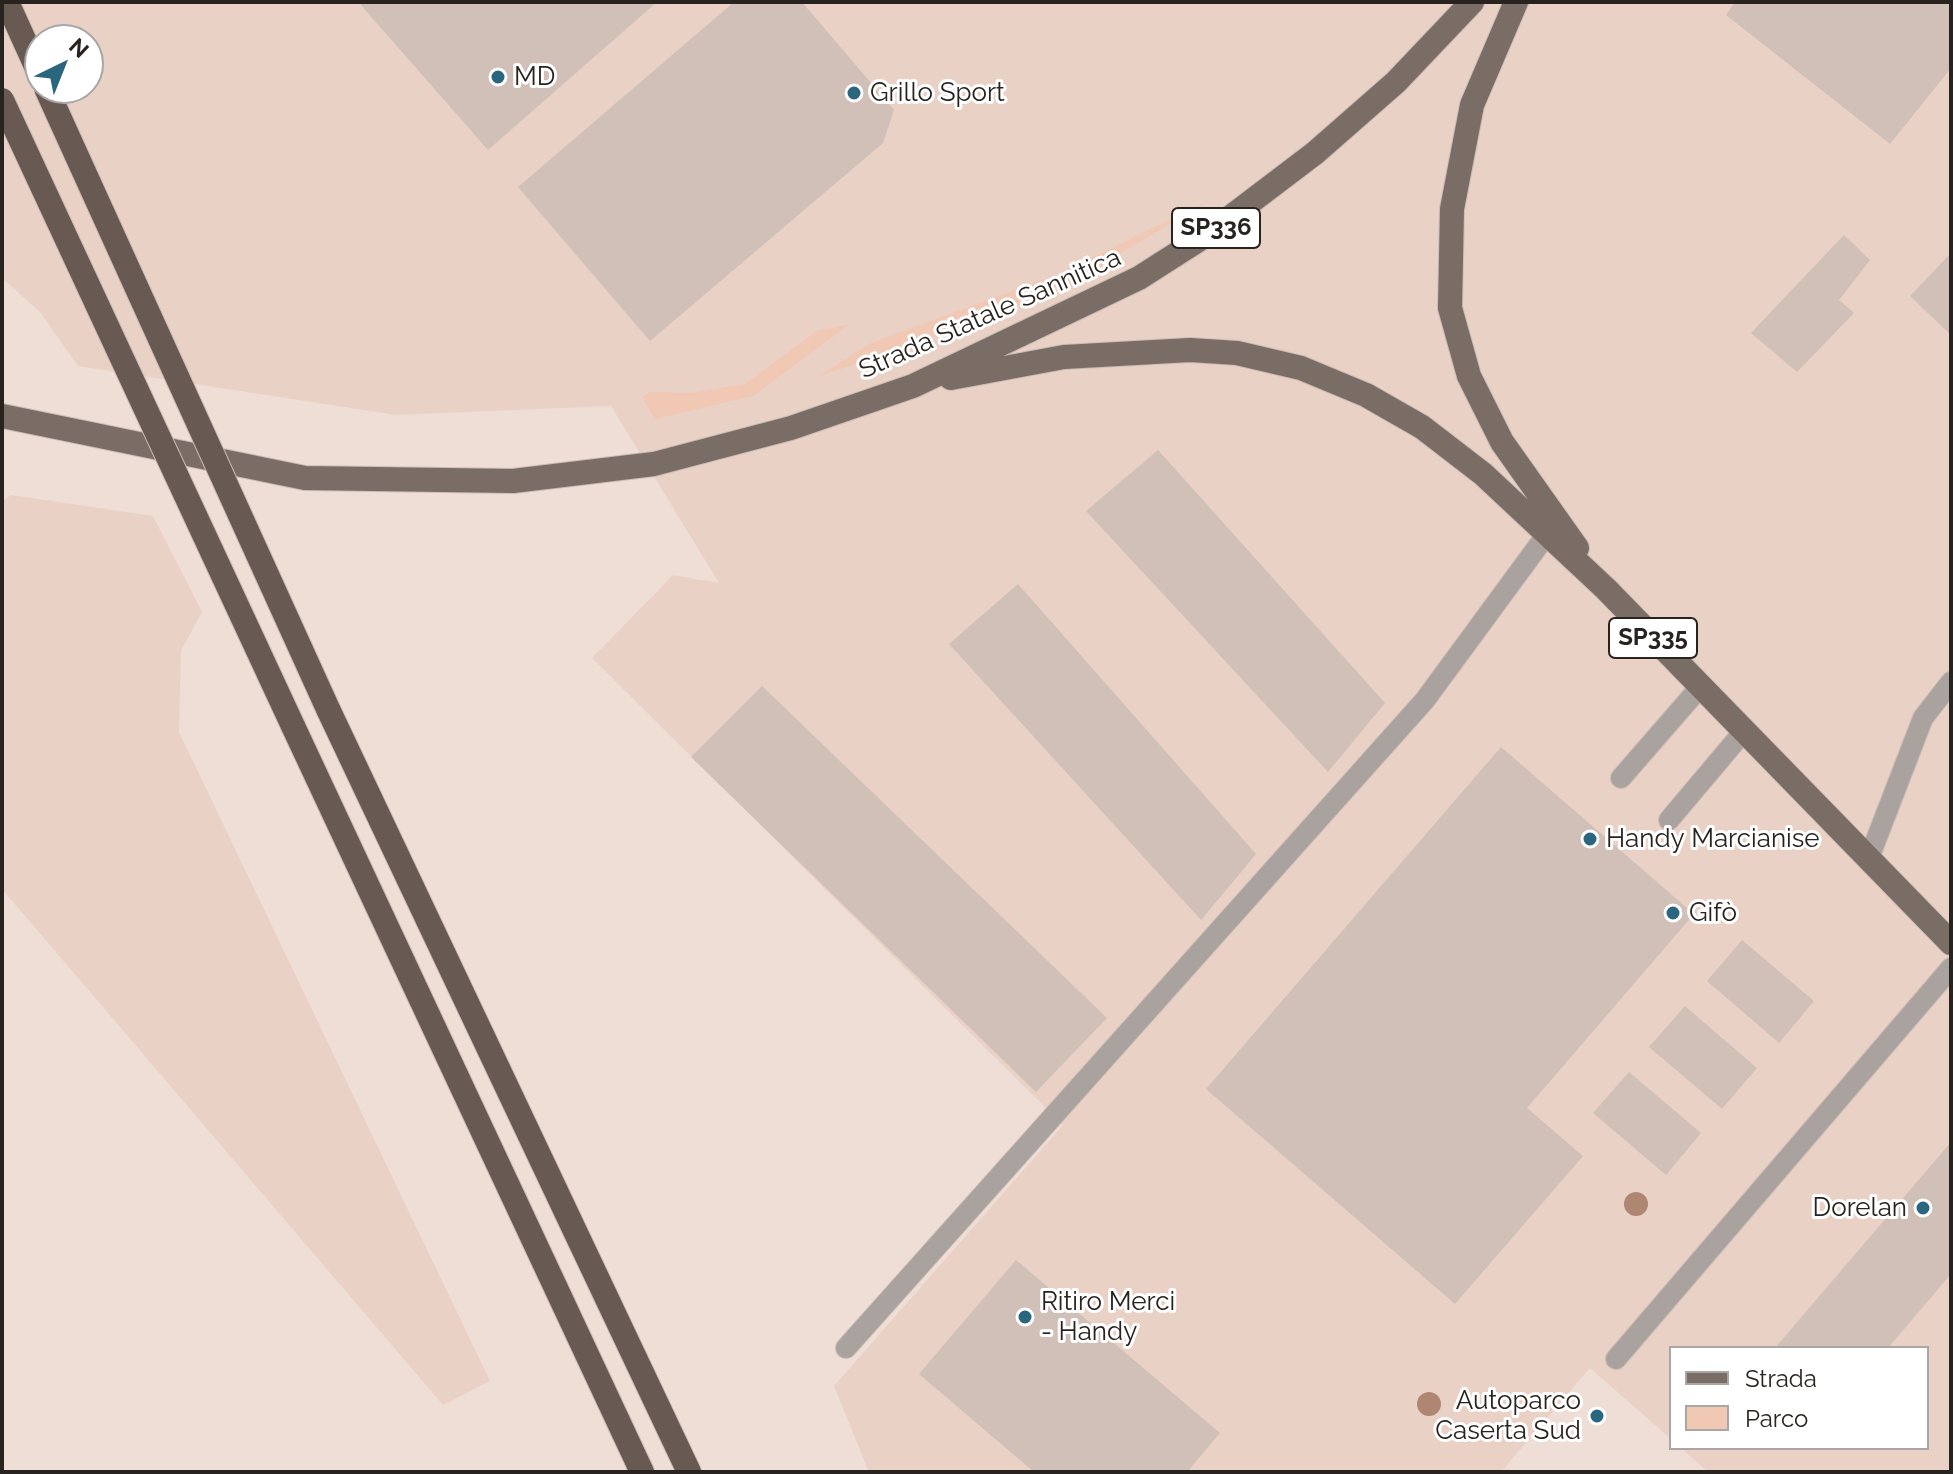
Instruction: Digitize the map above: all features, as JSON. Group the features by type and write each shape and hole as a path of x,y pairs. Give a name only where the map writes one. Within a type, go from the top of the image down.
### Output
{"highway":[{"path":"7,2 24,40"},
{"path":"2,100 642,1472"},
{"path":"53,104 328,709 689,1472"}],"main road":[{"name":"Strada Statale Sannitica","path":"61,430 305,478 513,481 654,464 791,428 913,386 1139,278 1211,232 1338,133 1396,82 1472,2"},
{"path":"1516,2 1472,105 1452,209 1450,308 1469,376 1502,442 1606,589"},
{"path":"913,386 1064,357 1114,353 1190,350 1237,353 1301,368 1366,395 1422,427 1483,474 1606,589"},
{"path":"2,405 61,430"},
{"path":"2,416 61,430"},
{"name":"SP335","path":"1606,589 1951,943"}],"lane":[{"path":"846,1348 1425,700 1547,534"},
{"path":"1869,858 1923,718 1951,682"},
{"path":"1621,778 1701,686"},
{"path":"1669,820 1744,731"},
{"path":"1616,1359 1951,968"}],"shaded area":[{"path":"15,2 1951,2 1951,1472 1708,1472 1683,1450 1929,1450 1929,1346 1669,1346 1669,1437 1590,1368 1501,1472 869,1472 834,1386 1063,1125 592,658 673,575 719,583 611,406 396,415 78,366 40,312 2,278 2,9"},
{"path":"11,495 153,516 202,612 181,651 179,732 490,1381 443,1405 2,889 2,501"}],"green space":[{"path":"1212,199 1101,265 1001,314 817,377 871,343 1063,272"},
{"path":"850,324 753,396 655,419 642,397 650,392 692,393 745,384 817,331"}],"building":[{"name":"MD","path":"657,2 488,150 360,4"},
{"path":"734,2 802,2 894,110 883,143 650,341 518,187"},
{"path":"1735,2 1951,2 1951,68 1890,144 1726,15"},
{"path":"1844,235 1870,260 1839,300 1854,313 1797,372 1751,333"},
{"path":"1951,253 1951,335 1910,296"},
{"path":"1158,450 1385,703 1328,772 1086,511"},
{"path":"1018,584 1256,854 1201,920 949,644"},
{"path":"762,686 1107,1018 1036,1092 691,757"},
{"path":"1501,747 1694,914 1527,1108 1583,1156 1455,1304 1206,1089"},
{"path":"1742,940 1814,1001 1779,1043 1707,981"},
{"path":"1685,1006 1757,1068 1722,1109 1649,1047"},
{"path":"1629,1072 1701,1133 1666,1175 1593,1113"},
{"name":"Dorelan","path":"1951,1142 1951,1274 1890,1346 1777,1346"},
{"name":"Ritiro Merci - Handy","path":"1016,1260 1220,1433 1187,1472 1034,1472 919,1374"}],"place":[{"name":"MD","path":"498,77"},
{"name":"Grillo Sport","path":"854,93"},
{"name":"Handy Marcianise","path":"1590,839"},
{"name":"Gifò","path":"1673,913"},
{"name":"Dorelan","path":"1923,1208"},
{"name":"Ritiro Merci - Handy","path":"1025,1317"},
{"name":"Autoparco Caserta Sud","path":"1597,1416"}]}
